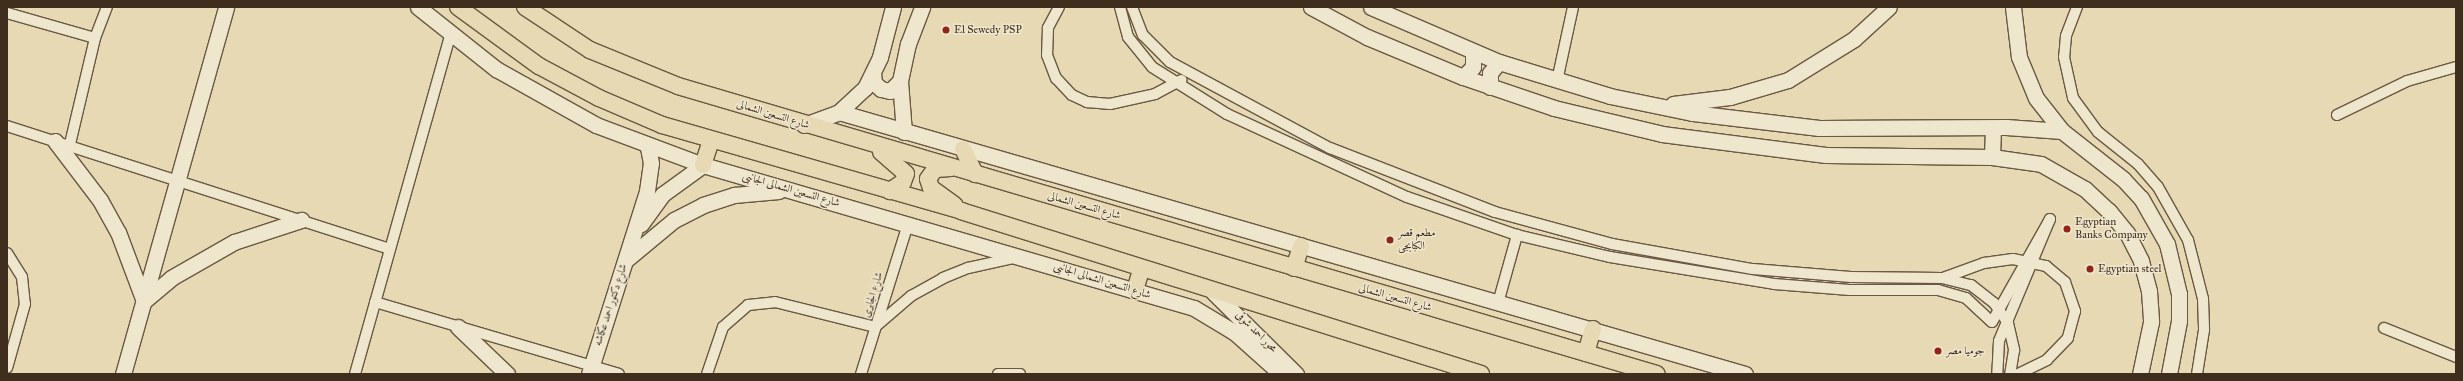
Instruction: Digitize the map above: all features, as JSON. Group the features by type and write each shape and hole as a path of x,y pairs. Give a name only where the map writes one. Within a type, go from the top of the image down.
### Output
{"main road":[{"path":"458,7 539,66 599,98 710,141 962,211 1141,270 1481,374"},
{"name":"شارع التسعين الشمالى","path":"525,7 568,37 634,70 804,125 1657,374"},
{"path":"703,165 710,141"},
{"path":"870,144 898,163 906,174 898,188 890,191"},
{"path":"963,149 974,174"},
{"path":"952,168 934,169 929,176 929,184 962,211"},
{"path":"1294,268 1301,246"},
{"path":"1135,290 1141,270"},
{"path":"1586,353 1593,329"}],"street":[{"path":"63,143 95,38 107,7"},
{"path":"123,374 226,7"},
{"name":"شارع التسعين الشمالى الجانبى","path":"418,7 450,35 527,88 596,125 648,147 703,165 1194,308 1234,332 1281,374"},
{"path":"804,125 839,112 854,101 873,73 893,7"},
{"path":"904,132 900,81 908,44 922,7"},
{"path":"1060,7 1048,28 1046,55 1056,78 1072,95 1091,103 1110,104 1147,96 1178,84 1188,72"},
{"path":"1120,7 1128,37 1139,54 1152,67 1227,114 1324,161 1408,197 1517,235 1610,257 1694,273 1850,290 1950,293 1973,302 1992,322 2050,219 1999,341 1997,374"},
{"path":"1132,7 1143,35 1155,50 1188,72 1330,148 1413,183 1495,212 1612,244 1753,269 1851,277 1942,278 1976,288 2000,309 2013,340 2010,374"},
{"path":"1311,7 1367,37 1463,77 1490,87 1608,122 1712,143 1853,157 1992,157 2041,164 2064,175 2109,211 2128,233 2142,261 2150,291 2151,322 2140,374"},
{"path":"1372,7 1473,53 1557,81 1651,105 1734,120 1819,128 1992,128 2062,131"},
{"path":"1557,81 1573,7"},
{"path":"1651,105 1730,97 1788,80 1854,39 1889,7"},
{"path":"2013,7 2026,78 2044,110 2062,131 2123,179 2141,198 2167,244 2179,294 2179,321 2169,374"},
{"path":"2077,7 2066,36 2064,57 2073,98 2098,132 2138,164 2158,187 2188,240 2203,299 2204,330 2197,374"},
{"path":"7,14 95,38"},
{"path":"355,374 450,35"},
{"path":"1463,77 1473,67 1473,53"},
{"path":"1490,87 1490,73 1499,62"},
{"path":"2337,115 2407,81 2456,67"},
{"path":"873,73 874,82 885,91 895,89 900,81"},
{"path":"839,112 1745,374"},
{"path":"7,126 390,249"},
{"path":"1992,128 1992,157"},
{"path":"63,143 104,206 132,265 144,301"},
{"name":"شارع دكتور احمد عكاشه","path":"590,370 650,179 648,147"},
{"name":"شارع دكتور احمد عكاشه","path":"633,237 663,194 703,165"},
{"path":"624,261 674,220 703,205 734,195 796,191"},
{"path":"144,301 171,278 234,242 301,220"},
{"name":"شارع الجابرى","path":"861,374 908,224"},
{"path":"1498,303 1517,235"},
{"path":"1610,257 1612,244"},
{"path":"7,254 22,277 25,304 7,368"},
{"path":"707,374 723,327 748,305 775,302 875,327 911,296 943,278 968,268 1023,257"},
{"path":"1942,278 1984,263 2013,259 2046,266 2065,282 2074,304 2072,331 2053,356 2018,374"},
{"path":"1850,290 1851,277"},
{"name":"محور احمد شوقى","path":"1213,292 1296,374"},
{"path":"375,302 590,370 619,374"},
{"path":"458,327 507,374"},
{"path":"2384,328 2456,356"},
{"path":"998,374 1020,374"}],"place":[{"name":"El Sewedy PSP","path":"946,30"},
{"name":"Egyptian Banks Company","path":"2067,229"},
{"name":"مطعم قصر الكبابجى","path":"1390,240"},
{"name":"Egyptian steel","path":"2090,269"},
{"name":"جوميا مصر","path":"1938,351"}]}
